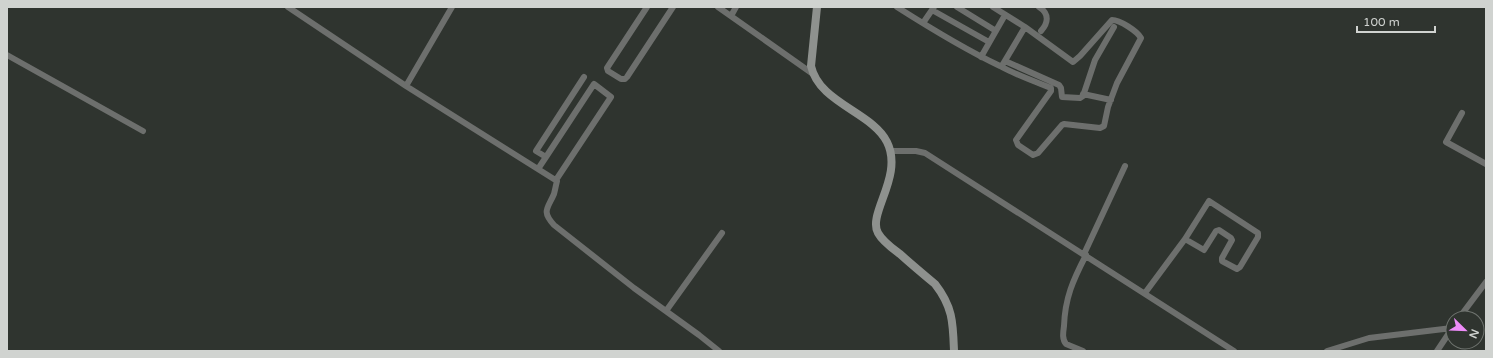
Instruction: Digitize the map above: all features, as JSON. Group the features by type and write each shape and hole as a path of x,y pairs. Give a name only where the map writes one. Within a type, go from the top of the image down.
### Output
{"main road":[{"path":"817,7 811,66 813,74 823,88 880,132 886,140 892,156 891,176 877,218 877,232 886,243 935,284 941,292 950,308 952,316 954,351"}],"street":[{"path":"288,7 406,86 556,180"},
{"path":"406,86 452,7"},
{"path":"647,7 607,68 608,71 621,79 627,77 673,7"},
{"path":"718,7 813,74"},
{"path":"731,16 736,7"},
{"path":"957,7 996,31"},
{"path":"993,7 1025,27 1073,62 1112,20 1119,21 1138,34 1141,38 1117,83 1103,127 1100,128 1064,124 1060,126 1038,153 1033,155 1018,145 1016,140 1051,91 1051,88 1003,64"},
{"path":"1039,7 1044,10 1047,20 1046,25 1041,31"},
{"path":"900,8 981,56 1059,85 1061,88 1062,97 1080,98 1083,94 1095,60 1114,26"},
{"path":"923,23 933,8 990,42"},
{"path":"981,56 1006,15"},
{"path":"1003,64 1025,27"},
{"path":"7,55 143,131"},
{"path":"529,163 584,76"},
{"path":"538,169 594,84 611,97 556,180 554,194 547,206 546,214 548,219 634,288 719,351"},
{"path":"1083,94 1111,100"},
{"path":"1462,113 1446,142 1486,164"},
{"path":"536,151 546,157"},
{"path":"891,151 924,152 1234,351"},
{"path":"1083,351 1066,344 1063,337 1066,300 1125,166"},
{"path":"1145,293 1185,239 1209,201 1258,233 1258,237 1240,267 1237,269 1222,261 1232,238 1219,230 1216,231 1204,250 1185,239"},
{"path":"666,311 722,233"},
{"path":"1465,310 1486,282"},
{"path":"1327,351 1370,338 1445,328"},
{"path":"1437,351 1445,338"}]}
